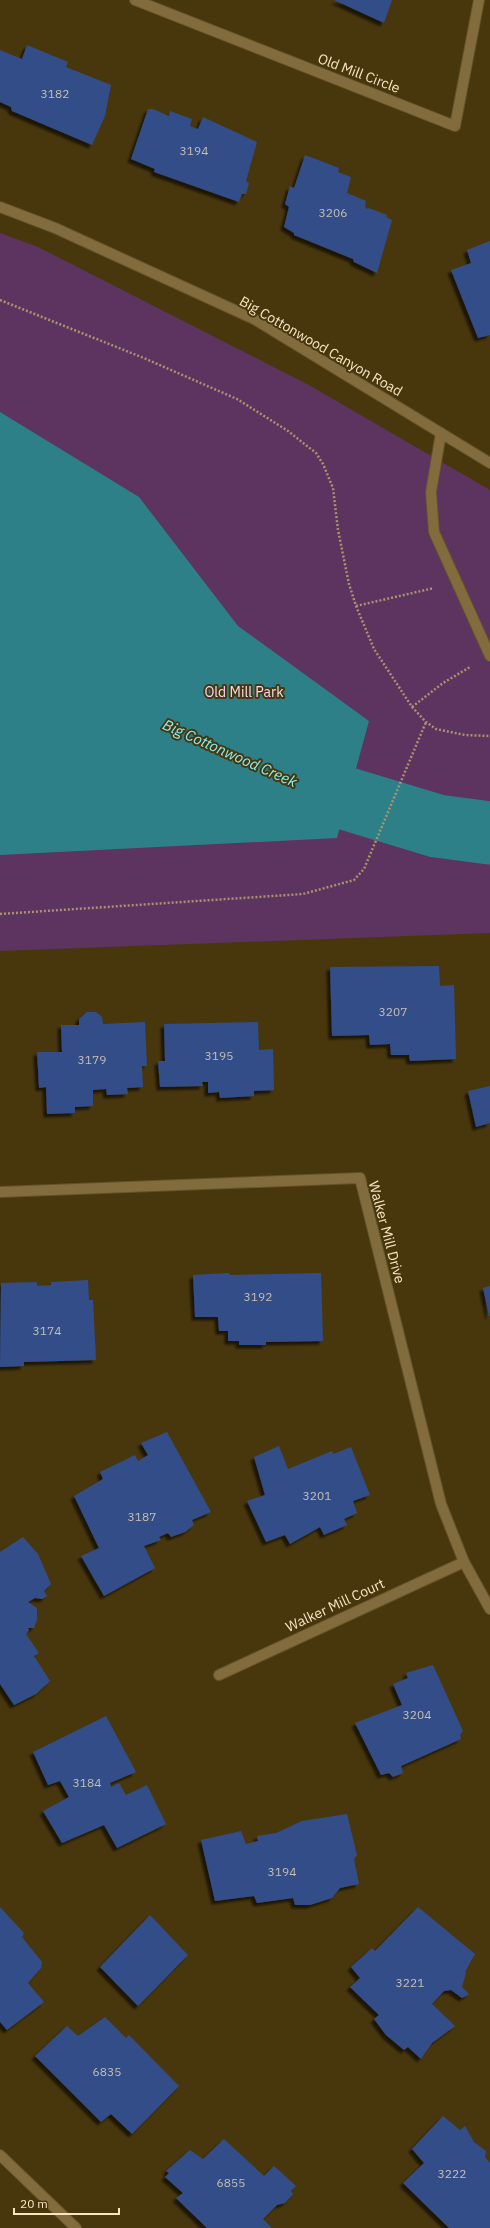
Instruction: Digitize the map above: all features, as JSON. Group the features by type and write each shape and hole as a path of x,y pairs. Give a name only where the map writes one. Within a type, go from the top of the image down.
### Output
{"street":[{"name":"Old Mill Circle","path":"135,0 455,126 479,0"},
{"name":"Big Cottonwood Canyon Road","path":"0,207 55,228 254,319 490,463"},
{"path":"441,434 431,492 434,532 455,582 490,656"},
{"name":"Walker Mill Drive","path":"0,1192 360,1178 441,1504 464,1562 490,1609"},
{"name":"Walker Mill Court","path":"219,1675 464,1562"},
{"path":"0,2155 73,2227"}],"path":[{"path":"0,300 146,359 237,399 288,431 316,453 323,464 333,488 345,567 356,606 374,649 412,707 426,722 436,729 465,735 490,736"},
{"path":"356,606 404,596 455,582"},
{"path":"412,707 443,683 490,656"},
{"path":"0,914 303,894 354,880 364,869 426,722"}],"green space":[{"name":"Old Mill Park","path":"0,233 38,247 307,384 490,490 490,933 0,951"}],"water":[{"path":"0,412 139,497 238,626 369,721 337,838 0,855"}],"building":[{"path":"334,0 392,0 384,23"},
{"path":"27,45 68,62 66,67 111,85 105,116 92,145 12,111 11,107 0,102 0,50 22,59"},
{"path":"148,109 153,109 169,116 170,111 192,119 190,126 198,129 203,117 257,142 246,181 249,183 246,194 242,194 239,202 154,172 155,169 131,159"},
{"path":"305,155 339,168 338,172 351,177 347,193 366,201 365,207 367,209 369,208 387,215 386,217 392,220 377,273 354,262 353,259 294,235 294,233 284,227 289,207 285,204 290,186 294,188"},
{"path":"490,241 490,335 478,338 451,270 471,263 467,250"},
{"path":"439,966 440,986 454,985 456,1059 410,1061 409,1055 391,1055 390,1044 370,1045 369,1035 332,1036 330,967"},
{"path":"87,1012 96,1012 102,1017 103,1024 145,1022 147,1066 142,1066 143,1087 127,1088 128,1094 107,1095 106,1089 93,1090 93,1106 75,1107 75,1113 47,1114 46,1087 39,1088 37,1052 62,1052 61,1025 79,1025 79,1019"},
{"path":"258,1022 259,1050 273,1049 274,1090 254,1091 254,1096 220,1098 219,1092 208,1093 208,1082 202,1082 203,1086 160,1087 158,1061 165,1061 164,1024"},
{"path":"490,1086 490,1123 476,1127 468,1091"},
{"path":"229,1273 230,1275 321,1273 323,1341 266,1342 266,1345 239,1345 239,1341 228,1341 228,1331 219,1331 218,1317 195,1317 193,1275"},
{"path":"88,1280 89,1300 93,1300 96,1360 24,1362 24,1366 0,1367 1,1283 37,1282 37,1286 51,1285 51,1282"},
{"path":"490,1286 490,1316 489,1316 483,1288"},
{"path":"167,1432 211,1512 192,1520 194,1525 185,1532 171,1537 168,1533 159,1537 161,1540 144,1546 155,1568 104,1596 81,1556 99,1548 74,1496 103,1479 100,1472 135,1455 138,1461 148,1455 141,1443"},
{"path":"279,1446 288,1469 332,1451 333,1454 351,1447 370,1495 353,1501 357,1513 344,1519 347,1525 324,1535 320,1527 290,1544 285,1535 266,1542 247,1501 265,1495 254,1457"},
{"path":"23,1537 38,1554 51,1584 44,1591 47,1596 42,1599 35,1598 28,1602 37,1608 37,1620 34,1628 28,1628 29,1630 26,1634 39,1653 34,1656 50,1681 36,1694 14,1705 0,1684 0,1552"},
{"path":"433,1665 463,1731 460,1735 461,1739 401,1766 403,1773 393,1777 389,1773 381,1775 355,1723 402,1705 393,1684 408,1678 406,1673"},
{"path":"106,1716 136,1772 110,1783 111,1787 119,1783 126,1795 147,1785 166,1824 117,1848 104,1825 62,1843 43,1811 69,1797 60,1781 48,1785 33,1752"},
{"path":"347,1814 357,1855 354,1859 359,1884 340,1888 332,1898 310,1905 295,1905 293,1898 257,1903 254,1896 215,1901 201,1840 241,1831 246,1844 258,1841 257,1836 276,1833 302,1821"},
{"path":"0,1907 24,1933 22,1937 42,1962 41,1968 28,1983 44,2002 7,2030 0,2022"},
{"path":"418,1907 475,1954 465,1972 462,1987 469,1994 462,1998 451,1990 444,1991 432,2004 455,2026 432,2043 421,2059 408,2047 404,2050 386,2035 374,2019 379,2015 350,1987 360,1978 351,1967 372,1948 375,1951"},
{"path":"150,1915 188,1955 138,2006 100,1967"},
{"path":"105,2017 126,2038 129,2035 179,2086 132,2134 111,2114 101,2122 35,2056 67,2026 78,2036"},
{"path":"443,2116 460,2130 465,2126 474,2142 486,2151 485,2157 490,2163 490,2228 449,2228 403,2183 424,2163 412,2149"},
{"path":"224,2139 264,2176 274,2166 296,2186 291,2191 293,2194 285,2203 277,2205 263,2219 272,2228 207,2228 176,2198 183,2193 165,2177 169,2173 166,2171 190,2150 203,2159"}],"waterway":[{"name":"Big Cottonwood Creek","path":"265,771 282,779 437,826 490,833"}]}
